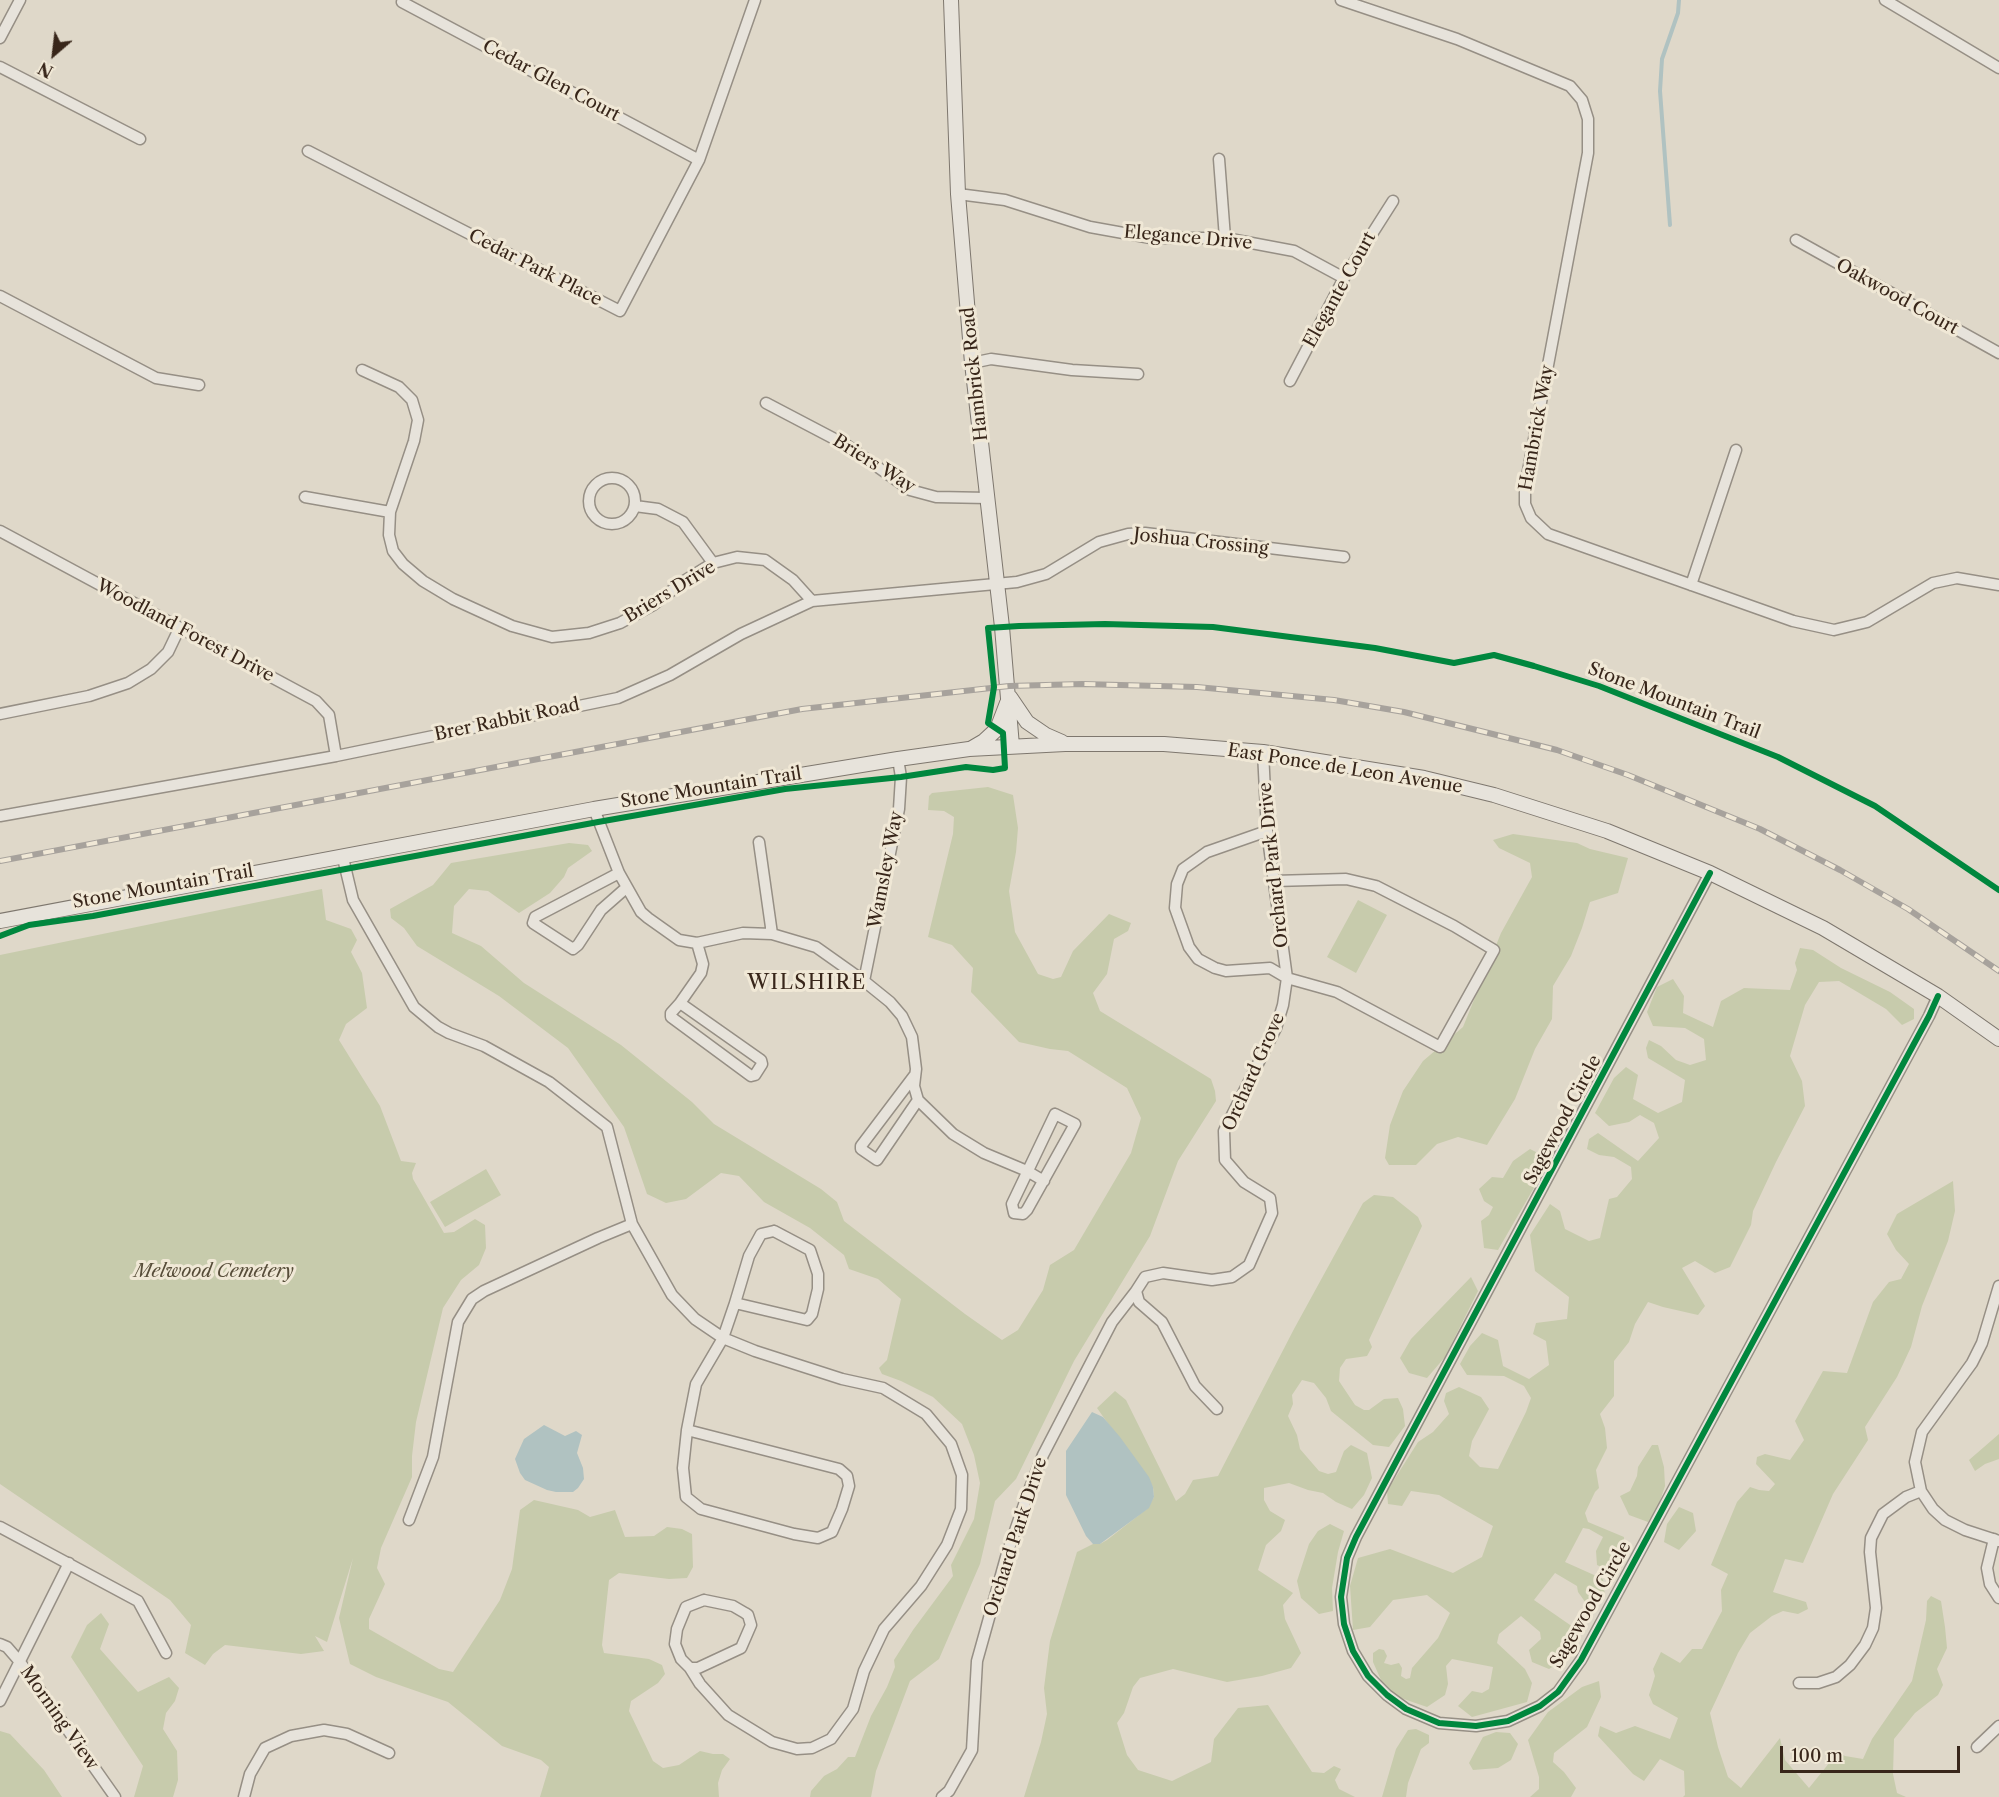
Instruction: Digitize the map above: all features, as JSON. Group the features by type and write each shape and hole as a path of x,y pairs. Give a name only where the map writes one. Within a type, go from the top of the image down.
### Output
{"main road":[{"name":"Hambrick Road","path":"951,0 958,194 972,363 998,584 1012,747"},
{"path":"1009,696 1027,722 1065,744"},
{"path":"969,749 984,741 997,729 1009,696"},
{"name":"East Ponce de Leon Avenue","path":"0,921 594,809 898,759 969,749 1065,744 1164,744 1263,752 1424,778 1494,795 1607,831 1710,873 1824,928 1938,996 1999,1039"}],"street":[{"path":"0,38 20,0"},
{"name":"Cedar Park Place","path":"308,151 620,311 699,160 755,0"},
{"name":"Hambrick Way","path":"1341,0 1457,39 1570,86 1582,100 1588,118 1588,153 1525,487 1525,504 1531,518 1548,534 1793,621 1834,630 1867,622 1933,583 1957,578 1999,585"},
{"path":"1885,0 1999,68"},
{"name":"Cedar Glen Court","path":"402,2 699,160"},
{"path":"0,67 140,139"},
{"path":"1219,159 1225,238"},
{"name":"Elegance Drive","path":"958,194 1005,200 1090,227 1151,238 1225,238 1294,251 1344,278"},
{"name":"Elegante Court","path":"1290,381 1344,278 1392,201"},
{"name":"Oakwood Court","path":"1796,240 1999,352"},
{"path":"0,296 156,378 198,385"},
{"path":"972,363 991,359 1072,370 1138,374"},
{"name":"Briers Drive","path":"362,370 399,387 412,400 418,420 414,441 390,512 389,535 393,551 403,564 423,581 453,598 512,626 552,637 589,633 620,623 653,605 684,581 713,563 737,557 765,560 794,580 812,601"},
{"name":"Briers Way","path":"766,403 848,447 910,490 936,497 988,498"},
{"path":"1691,585 1736,450"},
{"path":"607,478 625,481 631,487 635,506 631,515 618,524 602,523 590,512 589,493 593,486 607,478"},
{"path":"305,496 390,512"},
{"path":"635,506 658,509 683,522 713,563"},
{"name":"Woodland Forest Drive","path":"0,531 316,701 329,715 336,756"},
{"name":"Joshua Crossing","path":"998,584 1017,582 1046,574 1099,542 1128,534 1145,533 1344,557"},
{"name":"Brer Rabbit Road","path":"0,816 336,756 618,698 670,675 741,634 812,601 998,584"},
{"path":"0,714 89,696 128,683 151,669 168,651 179,629"},
{"name":"Orchard Park Drive","path":"1263,752 1267,831 1287,978"},
{"name":"Wamsley Way","path":"864,981 899,809 901,777 898,759"},
{"path":"594,809 626,888 641,912 648,918 680,940 697,943 743,933 772,934 816,947 864,981 890,1002 902,1016 912,1037 916,1069 914,1086 918,1100 953,1134 984,1153 1027,1171 1044,1181"},
{"path":"1267,831 1208,852 1183,869 1177,884 1175,908 1189,947 1198,959 1226,971 1270,968 1287,978 1337,992 1440,1047 1494,950 1376,885 1346,879 1274,881"},
{"path":"759,842 772,934"},
{"path":"343,858 353,900 414,1007 438,1027 484,1046 549,1082 607,1127 632,1224 672,1295 695,1319 723,1338 755,1352 842,1379 883,1388 926,1414 951,1444 962,1475 961,1509 947,1545 921,1586 879,1637 864,1671 853,1709 831,1739 813,1748 797,1749 772,1742 728,1715 681,1659 675,1644 677,1629 686,1607 704,1600 733,1606 748,1615 751,1625 741,1648 698,1668 690,1668"},
{"path":"619,873 535,917 533,922 573,949 601,910 626,888"},
{"name":"Sagewood Circle","path":"1710,873 1356,1537 1347,1558 1341,1597 1344,1624 1353,1651 1368,1676 1387,1695 1406,1709 1439,1722 1476,1726 1508,1721 1540,1706 1558,1692 1581,1660 1938,996"},
{"path":"680,1003 761,1060 762,1064 755,1075 751,1076 671,1017 671,1013 701,973 703,964 697,943"},
{"name":"Orchard Grove","path":"1136,1291 1145,1277 1163,1273 1212,1280 1232,1277 1249,1265 1272,1213 1269,1198 1244,1182 1226,1160 1224,1131 1275,1028 1283,1005 1287,978"},
{"path":"915,1076 861,1149 877,1160 918,1100"},
{"path":"1055,1114 1075,1124 1027,1210 1023,1214 1014,1213 1012,1204 1027,1171 1055,1114"},
{"path":"409,1520 433,1457 458,1322 472,1299 484,1291 632,1224"},
{"path":"687,1430 839,1469 847,1476 849,1486 832,1532 818,1538 794,1534 701,1509 686,1497 683,1468 687,1430 696,1384 723,1338 748,1256 761,1234 774,1232 810,1250 818,1274 818,1289 812,1314 807,1320 735,1303"},
{"path":"1999,1286 1982,1343 1972,1363 1922,1432 1915,1462 1921,1491 1933,1509 1945,1520 1965,1530 1996,1540 1989,1553 1987,1568 1990,1584 1999,1598"},
{"path":"1136,1291 1139,1302 1162,1322 1195,1386 1217,1409"},
{"name":"Orchard Park Drive","path":"942,1797 949,1791 972,1750 977,1661 1006,1557 1042,1455 1112,1322 1136,1291"},
{"path":"1799,1683 1818,1683 1836,1677 1850,1665 1865,1645 1873,1628 1876,1608 1870,1552 1871,1538 1884,1514 1906,1497 1921,1491"},
{"path":"0,1527 138,1601 166,1653"},
{"path":"0,1701 69,1563"},
{"name":"Morning View","path":"0,1644 7,1647 20,1662 115,1797"},
{"path":"1977,1747 1999,1726"},
{"path":"244,1797 249,1774 266,1749 291,1736 324,1730 347,1734 389,1753"}],"green space":[{"path":"988,787 1013,795 1018,828 1009,891 1015,932 1038,974 1053,979 1061,977 1073,951 1109,914 1131,923 1128,931 1114,939 1107,974 1093,993 1100,1011 1211,1079 1216,1101 1178,1161 1150,1236 1074,1361 1016,1479 995,1501 980,1564 939,1659 910,1681 876,1771 871,1797 810,1797 811,1791 824,1776 837,1769 848,1757 855,1757 871,1716 887,1687 895,1667 894,1660 953,1576 951,1565 974,1519 980,1483 974,1455 962,1424 933,1397 882,1374 879,1368 887,1360 901,1299 878,1279 849,1269 844,1255 810,1228 764,1202 739,1176 721,1173 686,1199 666,1203 647,1194 624,1127 568,1048 499,996 417,946 404,928 391,918 390,909 433,885 451,863 569,843 588,845 592,851 568,868 564,877 550,893 519,913 488,891 469,889 454,906 452,933 481,946 524,983 621,1045 692,1102 714,1124 821,1189 837,1202 844,1221 1002,1340 1018,1330 1043,1290 1050,1265 1074,1250 1131,1153 1141,1118 1127,1088 1068,1051 1019,1042 971,992 973,968 952,945 928,937 953,834 954,817 944,811 928,810 929,796 932,793"},
{"path":"1513,834 1577,843 1590,849 1628,858 1618,893 1590,902 1571,956 1553,986 1552,1019 1535,1049 1515,1099 1487,1145 1458,1137 1437,1144 1416,1165 1389,1165 1385,1158 1390,1125 1403,1091 1423,1061 1463,1027 1501,933 1532,877 1530,863 1499,848 1493,840"},
{"name":"Melwood Cemetery","path":"322,889 326,920 351,929 357,940 351,952 362,973 367,1008 346,1024 339,1040 380,1106 401,1161 416,1163 412,1173 413,1179 444,1233 454,1232 475,1219 485,1225 486,1248 479,1265 461,1280 443,1308 416,1422 412,1477 381,1548 377,1568 385,1584 369,1619 369,1629 439,1669 453,1672 500,1600 512,1569 520,1510 534,1500 578,1510 590,1517 615,1510 625,1537 654,1536 667,1527 682,1529 692,1534 693,1567 687,1578 669,1579 619,1573 609,1580 602,1645 604,1653 649,1659 662,1665 665,1674 658,1683 631,1701 629,1711 653,1761 663,1768 679,1765 700,1751 723,1754 730,1759 722,1770 718,1783 719,1797 540,1797 549,1767 541,1760 502,1746 448,1702 376,1677 350,1664 339,1618 353,1558 327,1642 315,1636 324,1651 301,1654 225,1645 213,1654 205,1665 185,1653 191,1625 170,1600 0,1484 0,955"},
{"path":"1358,900 1387,915 1356,973 1327,957"},
{"path":"1800,948 1813,950 1841,968 1890,992 1914,1009 1914,1019 1902,1025 1886,1009 1839,981 1819,982 1805,1005 1790,1056 1802,1081 1805,1106 1753,1211 1751,1225 1730,1267 1715,1273 1695,1261 1682,1268 1705,1306 1698,1315 1648,1302 1635,1324 1629,1342 1614,1361 1614,1396 1600,1414 1605,1428 1607,1448 1596,1470 1599,1488 1585,1513 1588,1522 1624,1537 1623,1559 1610,1571 1597,1565 1596,1551 1603,1537 1583,1528 1565,1562 1603,1579 1605,1596 1588,1606 1578,1592 1577,1586 1555,1573 1534,1600 1573,1627 1578,1635 1570,1656 1549,1669 1532,1662 1529,1650 1541,1639 1540,1632 1521,1616 1499,1634 1497,1643 1525,1669 1532,1683 1527,1702 1472,1717 1458,1706 1472,1691 1482,1693 1489,1689 1493,1667 1452,1659 1446,1666 1448,1684 1445,1695 1427,1707 1398,1697 1381,1680 1373,1662 1373,1653 1379,1649 1384,1650 1387,1656 1384,1663 1391,1665 1399,1663 1402,1668 1401,1676 1406,1679 1410,1678 1412,1668 1438,1638 1450,1613 1427,1595 1393,1600 1370,1627 1353,1630 1350,1586 1358,1558 1390,1549 1453,1573 1482,1557 1493,1526 1439,1495 1411,1491 1402,1506 1388,1504 1387,1491 1418,1442 1433,1432 1449,1414 1444,1401 1446,1393 1459,1387 1481,1397 1489,1409 1472,1441 1469,1456 1480,1467 1498,1469 1531,1398 1524,1386 1504,1376 1467,1375 1460,1364 1470,1346 1482,1333 1498,1340 1503,1366 1529,1379 1549,1365 1546,1341 1533,1334 1536,1323 1567,1319 1569,1297 1535,1271 1530,1235 1550,1204 1560,1211 1565,1229 1589,1241 1600,1238 1609,1199 1617,1197 1632,1179 1631,1167 1614,1157 1599,1155 1587,1149 1589,1139 1598,1133 1638,1161 1659,1138 1654,1123 1640,1115 1629,1122 1609,1126 1595,1113 1614,1078 1626,1067 1638,1075 1633,1099 1658,1113 1682,1102 1685,1080 1648,1058 1646,1048 1649,1040 1661,1046 1676,1060 1690,1065 1706,1060 1704,1039 1685,1028 1653,1026 1647,1012 1657,987 1673,979 1684,996 1683,1013 1713,1027 1721,1001 1744,988 1790,990 1797,970 1795,963"},
{"path":"1530,1149 1544,1156 1539,1179 1498,1250 1484,1248 1481,1221 1489,1215 1493,1207 1484,1201 1479,1189 1492,1177 1503,1178 1513,1161"},
{"path":"486,1169 501,1195 445,1227 430,1202"},
{"path":"1953,1181 1955,1211 1948,1241 1922,1306 1911,1347 1897,1377 1865,1427 1868,1440 1833,1494 1803,1563 1785,1559 1773,1592 1806,1602 1808,1609 1798,1614 1783,1611 1772,1616 1750,1633 1710,1713 1728,1777 1741,1788 1780,1738 1785,1760 1809,1788 1838,1752 1845,1756 1863,1759 1872,1739 1912,1681 1926,1620 1927,1601 1931,1596 1941,1601 1945,1627 1947,1648 1937,1669 1943,1685 1938,1695 1915,1713 1894,1739 1893,1774 1897,1793 1906,1797 1683,1797 1685,1795 1684,1771 1660,1759 1644,1781 1633,1774 1598,1736 1600,1726 1616,1733 1635,1726 1670,1739 1678,1718 1653,1704 1649,1695 1655,1676 1653,1669 1661,1652 1680,1663 1692,1649 1702,1649 1722,1611 1721,1590 1728,1574 1711,1565 1737,1502 1750,1487 1769,1491 1775,1484 1756,1464 1757,1457 1765,1454 1790,1460 1804,1440 1795,1421 1823,1371 1847,1373 1873,1302 1889,1282 1901,1279 1909,1264 1896,1250 1887,1234 1897,1214"},
{"path":"1374,1195 1393,1197 1418,1217 1422,1226 1369,1340 1372,1347 1367,1356 1346,1359 1340,1368 1339,1381 1355,1405 1364,1410 1369,1410 1384,1399 1398,1398 1403,1409 1405,1426 1389,1447 1373,1445 1331,1411 1326,1398 1314,1383 1302,1380 1292,1395 1293,1404 1288,1416 1297,1435 1300,1449 1319,1471 1328,1474 1336,1472 1344,1451 1351,1445 1367,1453 1372,1478 1364,1495 1352,1509 1323,1493 1289,1483 1264,1488 1264,1500 1270,1511 1285,1520 1281,1531 1266,1545 1258,1570 1293,1593 1283,1605 1285,1619 1301,1653 1291,1668 1227,1682 1173,1669 1140,1678 1133,1687 1124,1713 1117,1723 1127,1755 1138,1770 1172,1781 1211,1762 1214,1739 1238,1708 1268,1705 1312,1772 1324,1773 1334,1766 1341,1769 1335,1780 1339,1789 1355,1797 1024,1797 1047,1714 1044,1688 1050,1641 1077,1552 1107,1540 1148,1508 1154,1497 1153,1487 1097,1408 1115,1391 1126,1400 1176,1501 1185,1494 1193,1480 1218,1476 1294,1329 1363,1203"},
{"path":"1471,1277 1478,1291 1445,1357 1427,1378 1409,1373 1400,1358 1411,1339"},
{"path":"1999,1434 1999,1459 1975,1471 1969,1460"},
{"path":"1652,1445 1658,1445 1664,1467 1665,1486 1658,1507 1648,1522 1629,1515 1620,1496 1630,1491 1637,1476 1638,1467"},
{"path":"1679,1507 1693,1513 1696,1531 1679,1550 1664,1542 1667,1524"},
{"path":"1330,1524 1344,1531 1332,1588 1333,1611 1319,1614 1301,1598 1297,1581 1309,1544 1318,1531"},
{"path":"101,1613 109,1624 100,1649 138,1692 169,1677 179,1688 175,1701 166,1713 163,1729 177,1751 178,1780 173,1797 134,1797 143,1766 71,1657 87,1625"},
{"path":"1599,1681 1601,1697 1587,1727 1554,1753 1553,1762 1576,1788 1571,1797 1530,1797 1539,1789 1539,1777 1528,1740 1548,1712 1582,1687"},
{"path":"1416,1729 1429,1735 1429,1743 1421,1749 1408,1783 1406,1797 1382,1797 1396,1749 1408,1730"},
{"path":"0,1731 10,1734 44,1770 62,1797 0,1797"},
{"path":"1496,1732 1510,1733 1518,1744 1511,1760 1498,1768 1473,1770 1469,1763 1483,1737"}],"shaded area":[{"path":"1092,1412 1103,1417 1120,1437 1149,1477 1154,1497 1149,1508 1100,1544 1093,1544 1086,1536 1066,1495 1066,1451"},
{"path":"544,1425 565,1436 576,1431 582,1435 577,1453 583,1468 584,1479 573,1492 547,1490 525,1480 520,1473 515,1459 524,1439"}],"waterway":[{"path":"1670,225 1660,91 1662,59 1678,13 1679,0"}],"railway":[{"path":"0,861 802,709 1009,686 1082,684 1197,687 1334,700 1404,712 1557,750 1628,775 1760,829 1840,870 1908,909 1999,971"}],"cycle path":[{"name":"Stone Mountain Trail","path":"0,936 29,925 93,916 785,789 901,777 966,767 993,770 1005,768 1003,733 988,723 994,687 988,628 1105,624 1213,627 1375,648 1454,663 1494,655 1534,666 1599,686 1778,757 1875,806 1999,890"},
{"path":"1710,873 1356,1537 1347,1558 1341,1597 1344,1624 1353,1651 1368,1676 1387,1695 1406,1709 1439,1723 1476,1726 1508,1721 1540,1706 1558,1692 1581,1660 1938,996"}],"district":[{"name":"WILSHIRE","path":"807,983"}]}
